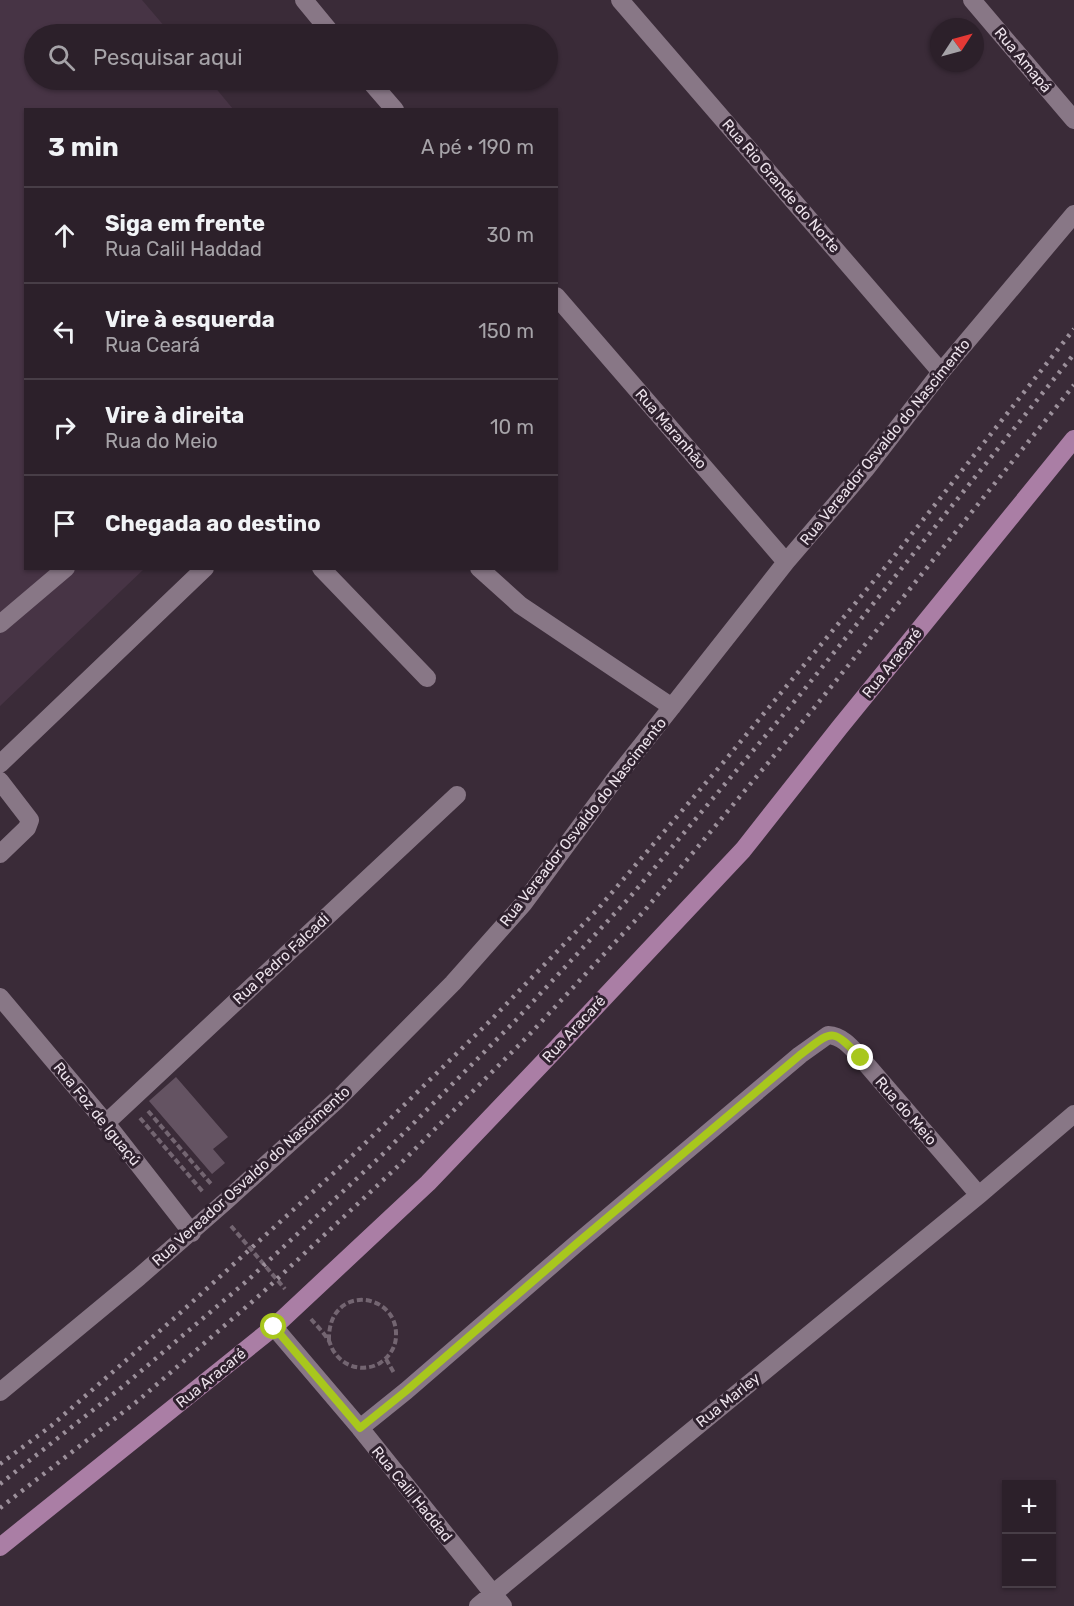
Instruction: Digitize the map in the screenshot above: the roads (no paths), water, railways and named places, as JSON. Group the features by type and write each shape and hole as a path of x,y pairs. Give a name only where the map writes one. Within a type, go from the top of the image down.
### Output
{"main road":[{"name":"Rua Aracaré","path":"0,1547 274,1327 428,1182 743,850 1074,439"}],"street":[{"path":"304,0 324,24"},
{"name":"Rua Rio Grande do Norte","path":"620,0 941,372"},
{"name":"Rua Amapá","path":"972,0 1074,120"},
{"path":"378,90 393,108"},
{"name":"Rua Vereador Osvaldo do Nascimento","path":"0,1392 192,1233 337,1100 453,983 524,903 615,779 786,562 865,470 941,372 1074,214"},
{"name":"Rua Maranhão","path":"558,298 786,562"},
{"path":"0,624 64,570"},
{"path":"0,764 203,570"},
{"path":"323,570 427,678"},
{"path":"482,570 520,605 672,707"},
{"path":"0,781 30,820 27,828 0,854"},
{"name":"Rua Pedro Falcadi","path":"106,1123 457,795"},
{"name":"Rua Foz de Iguaçú","path":"0,997 106,1123 192,1233"},
{"name":"Rua do Meio","path":"360,1428 791,1062 828,1035 841,1038 861,1058 979,1195"},
{"name":"Rua Marley","path":"478,1606 498,1600 1074,1114"},
{"name":"Rua Calil Haddad","path":"274,1327 360,1428 498,1600"}],"railway":[{"path":"0,1464 51,1426 179,1314 349,1159 492,1019 597,910 892,559 1074,329"},
{"path":"0,1484 127,1383 248,1280 382,1155 515,1021 630,897 799,696 1074,354"},
{"path":"0,1508 140,1399 261,1294 395,1169 529,1035 645,910 814,708 1074,385"}]}
